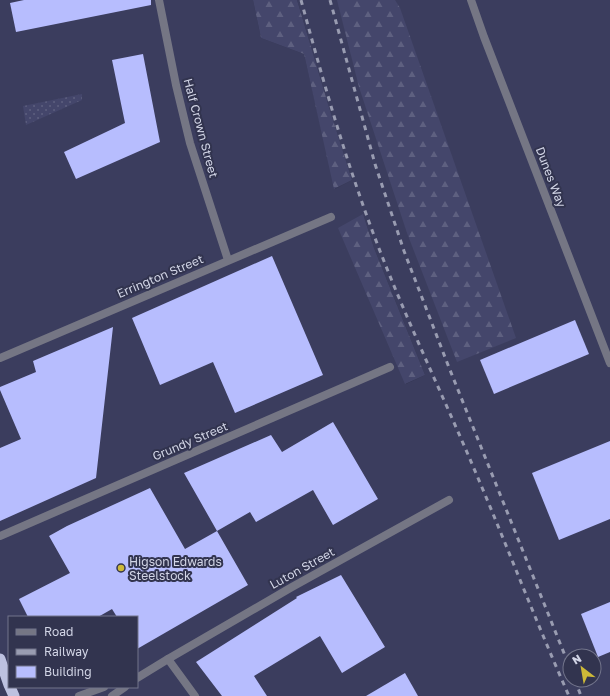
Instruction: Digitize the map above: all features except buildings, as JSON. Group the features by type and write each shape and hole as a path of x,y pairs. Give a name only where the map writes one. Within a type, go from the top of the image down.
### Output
{"highway":[{"path":"0,659 8,681"}],"street":[{"name":"Half Crown Street","path":"159,0 176,85 190,143 228,260"},
{"name":"Dunes Way","path":"471,0 610,363"},
{"name":"Errington Street","path":"0,358 331,217"},
{"name":"Grundy Street","path":"0,536 390,367"},
{"name":"Luton Street","path":"139,676 292,587 449,500"},
{"path":"168,659 195,696"},
{"path":"79,696 101,688"},
{"path":"112,696 124,688"}],"shaded area":[{"path":"0,0 253,0 261,38 304,54 335,189 352,180 297,0 610,0 610,696 0,696","holes":["363,214 374,248 425,375 406,384"]}],"green space":[{"path":"253,0 297,0 352,180 334,189 304,54 261,38"},
{"path":"337,0 395,0 400,8 516,338 457,362 407,233 359,87"},
{"path":"82,94 82,100 26,125 23,106"},
{"path":"363,214 374,248 425,375 405,384 338,228"}],"railway":[{"path":"301,0 347,158 368,220 403,308 478,478 569,696"},
{"path":"330,0 375,164 404,251 448,365 562,648"},
{"path":"578,688 581,696"}],"place":[{"name":"Higson Edwards Steelstock","path":"121,568"}]}
